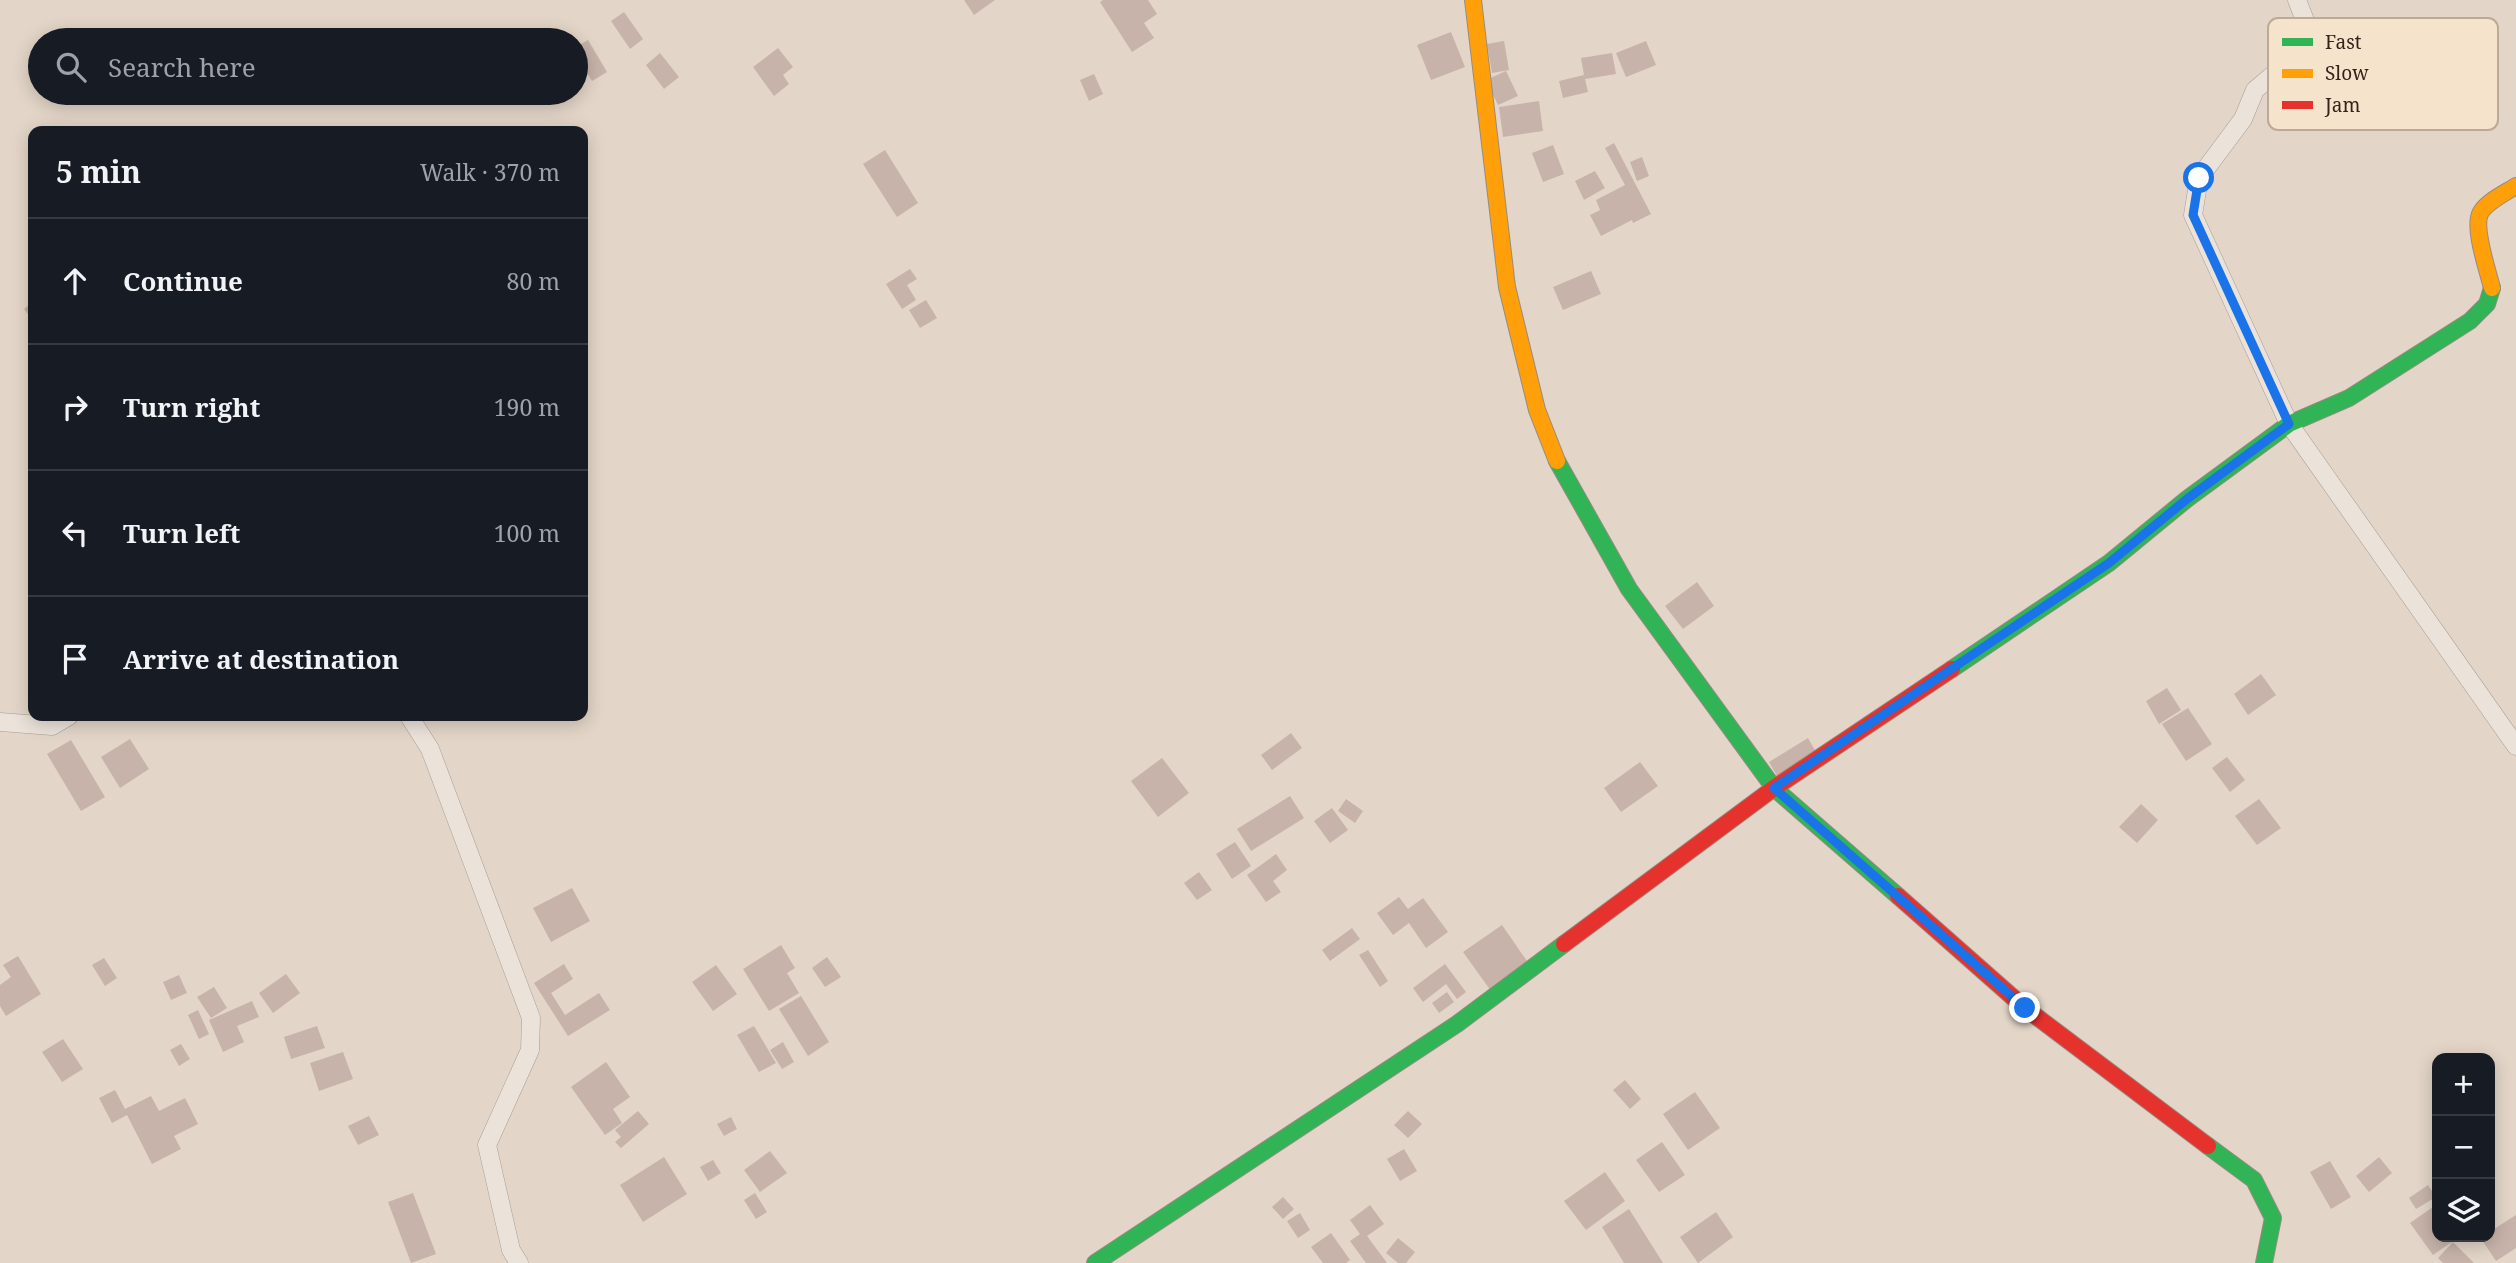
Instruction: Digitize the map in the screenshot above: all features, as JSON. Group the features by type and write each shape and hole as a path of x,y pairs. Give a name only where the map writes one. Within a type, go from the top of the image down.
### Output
{"street":[{"path":"1473,0 1507,287 1537,410 1559,466 1629,589 1774,788 2025,1008 2254,1180 2273,1218 2264,1263"},
{"path":"2297,0 2304,18"},
{"path":"2268,79 2255,90 2243,119 2199,178 2193,215 2289,424 2516,746"},
{"path":"1095,1263 1457,1024 1774,788 2109,563 2187,499 2289,424 2349,398 2470,321 2487,304 2492,288 2477,226 2480,214 2494,200 2516,186"},
{"path":"0,722 52,726 60,721"},
{"path":"412,721 430,749 531,1018 530,1050 487,1145 511,1250 519,1263"}],"building":[{"path":"964,0 995,0 974,15"},
{"path":"1148,0 1157,14 1144,23 1154,38 1132,52 1100,2"},
{"path":"624,12 643,39 630,49 611,21"},
{"path":"1451,32 1465,67 1431,80 1417,45"},
{"path":"588,40 607,72 592,81 588,74"},
{"path":"1504,41 1509,70 1492,73 1487,44"},
{"path":"1646,41 1656,65 1626,77 1616,53"},
{"path":"778,48 793,67 783,75 789,84 774,96 753,67"},
{"path":"660,53 679,77 664,89 646,65"},
{"path":"1612,53 1616,74 1585,79 1588,92 1563,98 1559,81 1584,75 1581,58"},
{"path":"1506,71 1518,96 1498,105 1486,80"},
{"path":"1094,74 1103,94 1089,101 1080,80"},
{"path":"1539,101 1543,131 1503,137 1499,107"},
{"path":"1614,143 1651,214 1633,223 1632,220 1601,236 1590,215 1600,210 1596,200 1625,185 1605,148"},
{"path":"1553,145 1564,174 1543,182 1532,153"},
{"path":"885,150 918,203 897,217 863,164"},
{"path":"1642,157 1649,176 1637,181 1630,162"},
{"path":"1595,171 1605,188 1584,200 1575,181"},
{"path":"910,269 917,279 907,285 916,300 902,309 886,284"},
{"path":"1591,271 1601,294 1563,310 1553,287"},
{"path":"926,300 937,318 920,328 909,310"},
{"path":"1697,582 1714,606 1683,629 1665,606"},
{"path":"2261,674 2276,695 2248,715 2234,694"},
{"path":"2167,688 2181,710 2159,724 2146,701"},
{"path":"2188,708 2212,744 2186,761 2162,724"},
{"path":"1291,733 1302,748 1272,770 1261,755"},
{"path":"1808,738 1816,752 1777,776 1769,762"},
{"path":"130,739 149,769 120,788 101,757"},
{"path":"71,740 105,797 81,811 47,754"},
{"path":"2227,757 2245,780 2230,792 2212,768"},
{"path":"1162,758 1189,793 1158,817 1131,781"},
{"path":"1640,762 1658,786 1621,812 1604,788"},
{"path":"1290,796 1304,818 1251,851 1237,829"},
{"path":"1346,799 1363,811 1355,823 1338,811"},
{"path":"2259,799 2281,828 2257,845 2235,816"},
{"path":"2141,804 2158,820 2137,843 2119,827"},
{"path":"1332,808 1348,830 1330,843 1314,821"},
{"path":"1235,842 1251,866 1232,879 1216,854"},
{"path":"1276,854 1287,870 1273,881 1281,892 1266,902 1247,875"},
{"path":"1199,872 1212,890 1197,900 1184,883"},
{"path":"572,888 590,921 551,942 533,908"},
{"path":"1399,897 1408,909 1423,898 1448,932 1426,948 1409,923 1393,935 1377,913"},
{"path":"1502,925 1529,964 1491,991 1463,952"},
{"path":"1352,928 1360,939 1330,961 1322,950"},
{"path":"781,945 795,968 787,973 799,993 769,1011 743,969"},
{"path":"1368,950 1388,981 1380,987 1359,955"},
{"path":"18,956 41,994 6,1016 0,1006 0,985 11,977 3,965"},
{"path":"827,957 841,977 825,987 812,968"},
{"path":"104,958 117,978 105,986 92,965"},
{"path":"564,964 573,979 551,993 565,1015 599,993 610,1010 568,1036 534,983"},
{"path":"1445,964 1466,992 1457,999 1446,984 1423,1002 1413,988"},
{"path":"716,965 737,994 713,1011 692,982"},
{"path":"286,974 300,993 273,1013 259,993"},
{"path":"179,975 187,993 171,1000 163,982"},
{"path":"214,987 227,1008 211,1018 197,997"},
{"path":"1447,992 1454,1002 1439,1013 1432,1003"},
{"path":"801,996 829,1042 808,1056 779,1009"},
{"path":"252,1001 259,1017 237,1026 244,1042 223,1052 209,1020"},
{"path":"198,1010 209,1034 199,1039 188,1015"},
{"path":"317,1026 325,1048 291,1059 284,1037"},
{"path":"754,1026 776,1063 759,1072 737,1035"},
{"path":"63,1039 83,1069 62,1082 42,1052"},
{"path":"783,1042 794,1062 782,1069 770,1050"},
{"path":"181,1044 190,1059 179,1066 170,1050"},
{"path":"343,1052 353,1079 319,1091 310,1063"},
{"path":"606,1062 630,1097 613,1109 622,1123 605,1135 571,1087"},
{"path":"1625,1080 1641,1099 1630,1109 1613,1090"},
{"path":"115,1090 125,1109 151,1096 159,1111 185,1098 198,1124 174,1136 181,1149 152,1164 127,1115 112,1123 99,1098"},
{"path":"1695,1092 1720,1128 1688,1150 1663,1114"},
{"path":"638,1111 649,1124 621,1148 615,1142 621,1137 615,1130"},
{"path":"1408,1111 1422,1124 1408,1138 1394,1125"},
{"path":"369,1116 379,1135 358,1145 348,1126"},
{"path":"731,1117 737,1129 724,1136 717,1124"},
{"path":"1662,1142 1685,1175 1659,1192 1636,1160"},
{"path":"1404,1149 1417,1171 1400,1181 1387,1159"},
{"path":"770,1151 787,1173 760,1192 744,1170"},
{"path":"664,1157 687,1194 643,1222 620,1185"},
{"path":"2379,1157 2392,1173 2369,1192 2356,1176"},
{"path":"713,1160 721,1173 708,1181 700,1167"},
{"path":"2330,1161 2351,1197 2331,1209 2310,1172"},
{"path":"1605,1172 1625,1201 1586,1230 1564,1201"},
{"path":"2428,1185 2432,1191 2432,1199 2416,1209 2409,1198"},
{"path":"413,1193 436,1254 411,1263 388,1202"},
{"path":"755,1193 767,1212 756,1219 744,1200"},
{"path":"1283,1197 1294,1209 1283,1219 1272,1207"},
{"path":"1370,1205 1384,1224 1367,1236 1387,1263 1366,1263 1350,1241 1360,1234 1350,1220"},
{"path":"2432,1208 2432,1242 2452,1242 2433,1255 2410,1223"},
{"path":"1629,1209 1663,1263 1624,1263 1602,1227"},
{"path":"1716,1212 1733,1237 1698,1263 1680,1237"},
{"path":"1300,1213 1310,1230 1298,1238 1287,1221"},
{"path":"2516,1215 2516,1248 2496,1261 2483,1242 2495,1242 2495,1228"},
{"path":"1331,1233 1350,1260 1346,1263 1323,1263 1311,1247"},
{"path":"1398,1238 1415,1252 1406,1263 1398,1263 1386,1253"},
{"path":"2453,1242 2474,1263 2443,1263 2438,1258"}],"traffic: fast":[{"path":"1952,669 2109,563 2187,499 2289,424 2349,398 2470,321 2487,304 2492,288"},
{"path":"1557,461 1629,589 1774,788 1898,896"},
{"path":"1095,1263 1457,1024 1564,944"},
{"path":"2208,1146 2254,1180 2273,1218 2264,1263"}],"traffic: slow":[{"path":"1473,0 1507,287 1537,410 1557,461"},
{"path":"2492,288 2479,238 2479,219 2488,204 2516,186"}],"traffic: jam":[{"path":"1564,944 1774,788 1952,669"},
{"path":"1898,896 2025,1008 2208,1146"}],"route":[{"path":"2025,1008 1774,788 2109,563 2187,499 2289,424 2193,215 2199,178"}]}
